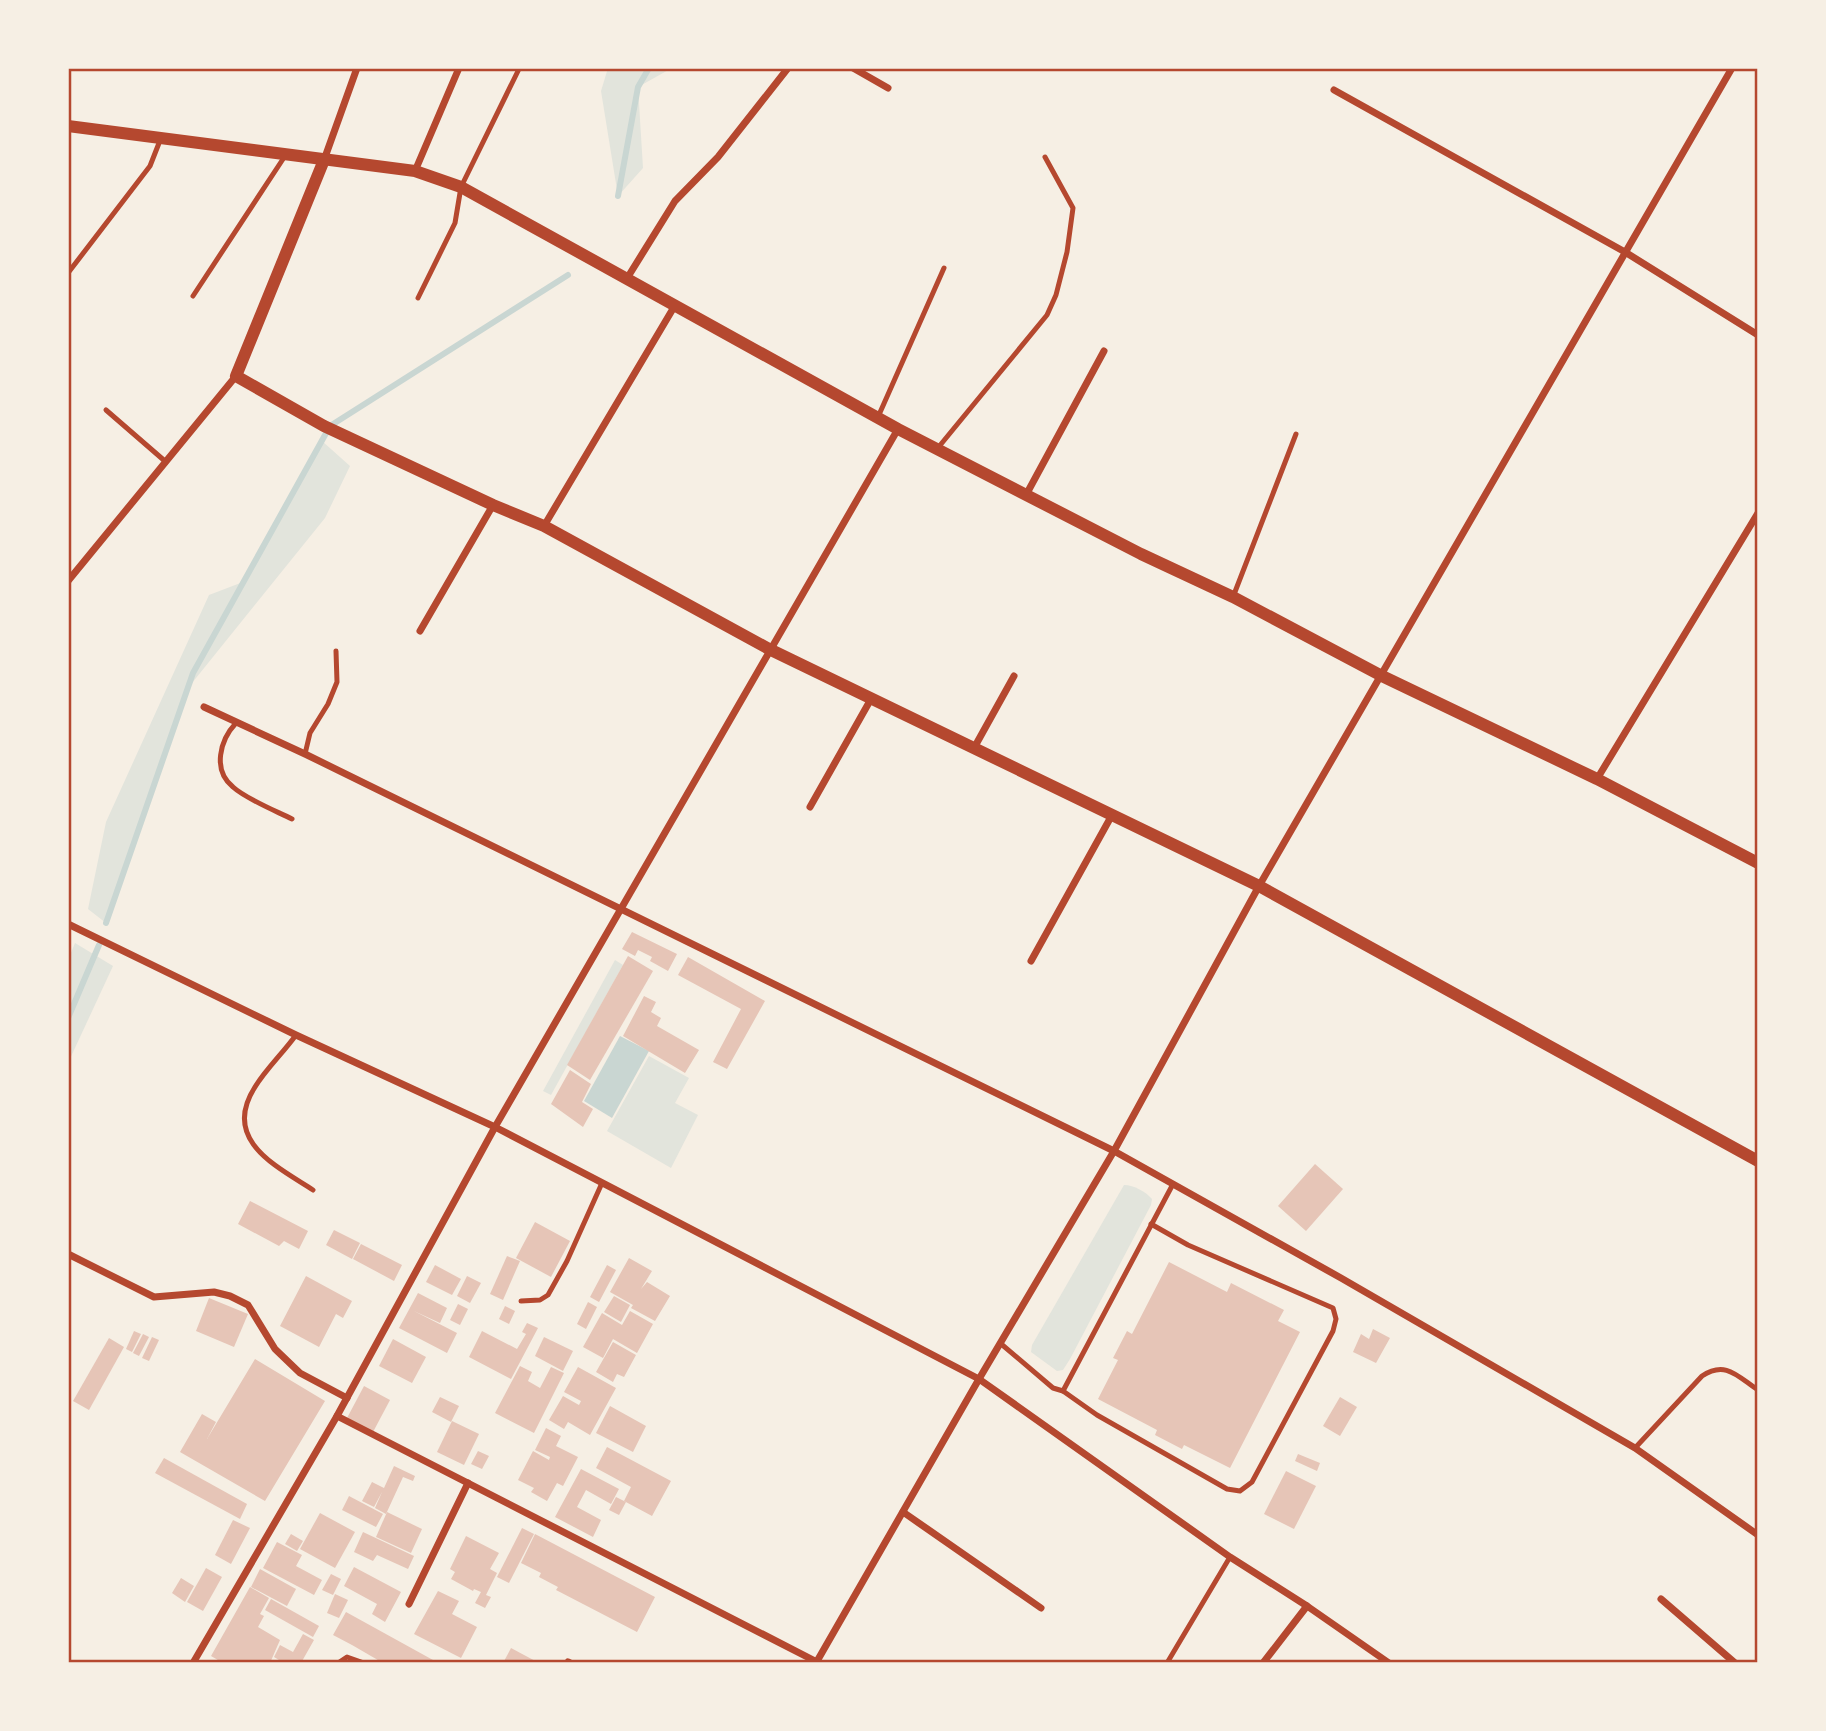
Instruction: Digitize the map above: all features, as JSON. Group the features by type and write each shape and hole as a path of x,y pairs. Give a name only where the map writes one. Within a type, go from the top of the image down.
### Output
{"street":[{"path":"68,581 236,376 324,160 357,68"},
{"path":"415,171 459,68"},
{"path":"626,280 675,201 718,157 788,68"},
{"path":"853,68 888,88"},
{"path":"337,1416 817,1662 979,1379 1114,1151 1259,886 1732,68"},
{"path":"1334,90 1625,252 1758,335"},
{"path":"68,126 415,171 461,187 898,429 1141,554 1233,597 1382,676 1597,779 1758,863"},
{"path":"544,526 674,307"},
{"path":"1026,495 1104,351"},
{"path":"236,376 324,426 544,526 769,649 1259,886 1758,1161"},
{"path":"193,1663 337,1416 495,1127 898,429"},
{"path":"420,631 494,505"},
{"path":"1597,779 1758,513"},
{"path":"974,748 1014,676"},
{"path":"810,807 871,699"},
{"path":"204,707 1114,1151 1635,1448 1758,1535"},
{"path":"1031,961 1112,815"},
{"path":"68,924 296,1035 495,1127 979,1379 1230,1557 1389,1663"},
{"path":"68,1254 154,1297 214,1292 248,1305 275,1349 300,1373 346,1398"},
{"path":"409,1604 468,1483"},
{"path":"903,1512 1041,1608"},
{"path":"1661,1599 1735,1663"},
{"path":"1263,1663 1307,1606"}],"lane":[{"path":"418,298 455,223 461,187 518,71"},
{"path":"68,273 149,166 161,138"},
{"path":"193,296 286,155"},
{"path":"937,449 1047,314 1056,295 1067,252 1073,208 1045,157"},
{"path":"878,417 944,268"},
{"path":"106,410 166,462"},
{"path":"1233,597 1296,434"},
{"path":"305,754 310,733 328,704 337,682 336,651"},
{"path":"236,723 227,732 219,753 223,773 232,787 292,819"},
{"path":"296,1035 254,1088 244,1115 246,1133 262,1157 313,1190"},
{"path":"521,1301 540,1300 548,1295 567,1261 602,1183"},
{"path":"1063,1391 1173,1184"},
{"path":"1000,1343 1054,1388 1227,1489 1240,1490 1252,1482 1333,1331 1336,1319 1333,1308 1188,1245 1151,1224"},
{"path":"1635,1448 1702,1376 1713,1368 1726,1369 1758,1390"},
{"path":"1167,1663 1230,1557"},
{"path":"338,1663 347,1657 364,1663"}],"shaded area":[{"path":"608,68 672,68 638,87 643,168 618,196 601,91"},
{"path":"322,441 350,466 325,518 188,688 106,923 88,909 106,822 209,595 243,582"},
{"path":"75,943 113,966 68,1063 68,960"},
{"path":"615,960 623,965 551,1095 543,1091"},
{"path":"620,1036 649,1051 612,1118 584,1101"},
{"path":"649,1056 689,1078 675,1103 698,1115 671,1168 607,1131"},
{"path":"1124,1185 1146,1194 1152,1199 1151,1205 1070,1359 1063,1370 1057,1371 1031,1352 1032,1345"}],"building":[{"path":"632,932 677,954 668,971 650,961 652,957 638,950 635,956 622,949"},
{"path":"628,956 653,971 590,1080 567,1065"},
{"path":"688,957 765,1001 727,1069 713,1062 741,1009 678,975"},
{"path":"644,996 656,1002 651,1012 661,1018 657,1026 699,1050 685,1073 623,1036"},
{"path":"570,1070 591,1084 582,1102 593,1109 583,1127 551,1104"},
{"path":"1315,1164 1343,1189 1306,1231 1278,1206"},
{"path":"250,1201 308,1231 299,1249 284,1241 279,1246 238,1224"},
{"path":"535,1222 570,1241 551,1277 516,1258"},
{"path":"334,1230 360,1243 352,1259 326,1245"},
{"path":"361,1244 402,1265 394,1281 353,1259"},
{"path":"507,1256 520,1261 503,1300 490,1294"},
{"path":"629,1258 652,1271 641,1289 647,1282 670,1296 655,1321 610,1292"},
{"path":"1169,1262 1227,1292 1231,1283 1284,1310 1278,1321 1300,1332 1230,1468 1184,1445 1182,1449 1155,1435 1157,1430 1098,1399 1118,1360 1113,1358 1127,1331 1132,1334"},
{"path":"435,1265 461,1279 452,1295 426,1282"},
{"path":"607,1265 616,1270 599,1302 590,1297"},
{"path":"306,1276 352,1301 343,1318 336,1314 319,1347 280,1326"},
{"path":"467,1276 481,1283 470,1303 457,1296"},
{"path":"418,1293 447,1308 440,1323 414,1311 457,1333 447,1353 399,1328"},
{"path":"614,1296 630,1305 621,1322 604,1312"},
{"path":"209,1298 248,1314 234,1347 196,1331"},
{"path":"588,1302 597,1307 586,1329 577,1324"},
{"path":"458,1304 468,1309 460,1325 450,1320"},
{"path":"505,1306 515,1311 509,1324 499,1319"},
{"path":"630,1311 653,1324 637,1353 613,1339 603,1358 583,1347 602,1313 622,1325"},
{"path":"527,1323 538,1328 511,1379 469,1357 482,1331 517,1349 526,1334 522,1332"},
{"path":"1373,1329 1390,1338 1376,1363 1353,1352 1361,1334 1369,1339"},
{"path":"134,1331 141,1334 132,1352 126,1349"},
{"path":"143,1334 149,1337 139,1356 133,1353"},
{"path":"152,1337 159,1340 149,1361 142,1358"},
{"path":"544,1337 573,1351 563,1371 535,1356"},
{"path":"109,1338 124,1347 89,1410 73,1401"},
{"path":"393,1339 426,1357 412,1383 379,1366"},
{"path":"613,1342 636,1355 624,1377 617,1374 613,1382 596,1372"},
{"path":"255,1359 325,1401 265,1501 180,1452 202,1414 216,1422 207,1439"},
{"path":"520,1366 532,1372 528,1381 540,1388 551,1367 564,1373 534,1433 495,1413"},
{"path":"578,1367 616,1388 590,1435 568,1422 564,1429 549,1420 563,1396 579,1405 581,1401 564,1392"},
{"path":"364,1386 390,1400 373,1432 347,1418"},
{"path":"440,1397 459,1406 451,1422 432,1412"},
{"path":"1340,1397 1357,1407 1340,1436 1323,1426"},
{"path":"610,1406 646,1426 633,1452 596,1433"},
{"path":"452,1421 479,1434 464,1465 437,1452"},
{"path":"546,1428 561,1436 556,1446 578,1457 563,1486 557,1483 547,1501 531,1492 534,1488 518,1480 533,1451 549,1460 550,1457 535,1450"},
{"path":"607,1447 671,1481 652,1516 624,1501 631,1487 596,1468"},
{"path":"478,1451 489,1456 482,1469 471,1464"},
{"path":"1298,1454 1320,1463 1317,1471 1295,1461"},
{"path":"164,1458 247,1504 240,1519 155,1473"},
{"path":"394,1466 415,1476 413,1481 403,1477 386,1514 375,1508 382,1492 374,1507 362,1501 372,1482 384,1488"},
{"path":"581,1469 619,1489 611,1504 586,1490 577,1507 601,1520 593,1537 555,1517"},
{"path":"1286,1471 1316,1486 1294,1529 1264,1514"},
{"path":"349,1496 383,1514 376,1527 342,1510"},
{"path":"616,1497 626,1502 619,1515 609,1510"},
{"path":"387,1512 422,1529 411,1553 376,1537"},
{"path":"320,1513 355,1532 335,1568 300,1549"},
{"path":"233,1520 250,1528 231,1564 215,1555"},
{"path":"522,1528 534,1534 509,1583 497,1577"},
{"path":"363,1532 414,1556 408,1569 377,1555 373,1561 354,1552"},
{"path":"291,1534 303,1541 297,1551 285,1544"},
{"path":"535,1534 655,1597 637,1632 556,1590 558,1587 539,1577 541,1573 521,1563"},
{"path":"466,1536 499,1553 490,1569 497,1573 486,1595 491,1597 485,1608 475,1603 481,1592 474,1589 473,1591 451,1579 455,1572 450,1569"},
{"path":"277,1542 302,1555 296,1566 322,1580 314,1595 263,1568"},
{"path":"354,1567 401,1592 385,1622 372,1614 377,1604 344,1586"},
{"path":"206,1568 222,1577 203,1611 187,1602"},
{"path":"260,1569 296,1589 287,1606 251,1587"},
{"path":"331,1574 341,1579 333,1595 322,1590"},
{"path":"181,1578 194,1586 185,1602 172,1593"},
{"path":"250,1587 269,1598 260,1614 264,1616 258,1627 280,1640 270,1663 258,1660 256,1663 223,1663 211,1656"},
{"path":"438,1591 459,1601 452,1614 477,1627 461,1658 414,1634"},
{"path":"335,1594 348,1600 339,1618 327,1613"},
{"path":"271,1599 319,1626 313,1637 265,1610"},
{"path":"346,1612 436,1663 383,1663 333,1635"},
{"path":"303,1634 314,1640 301,1663 284,1663 274,1657 280,1645 293,1652"},
{"path":"511,1648 539,1663 503,1663"}],"waterway":[{"path":"618,196 638,87 649,68"},
{"path":"106,923 193,673 330,426 568,275"},
{"path":"68,1018 99,945"}]}
